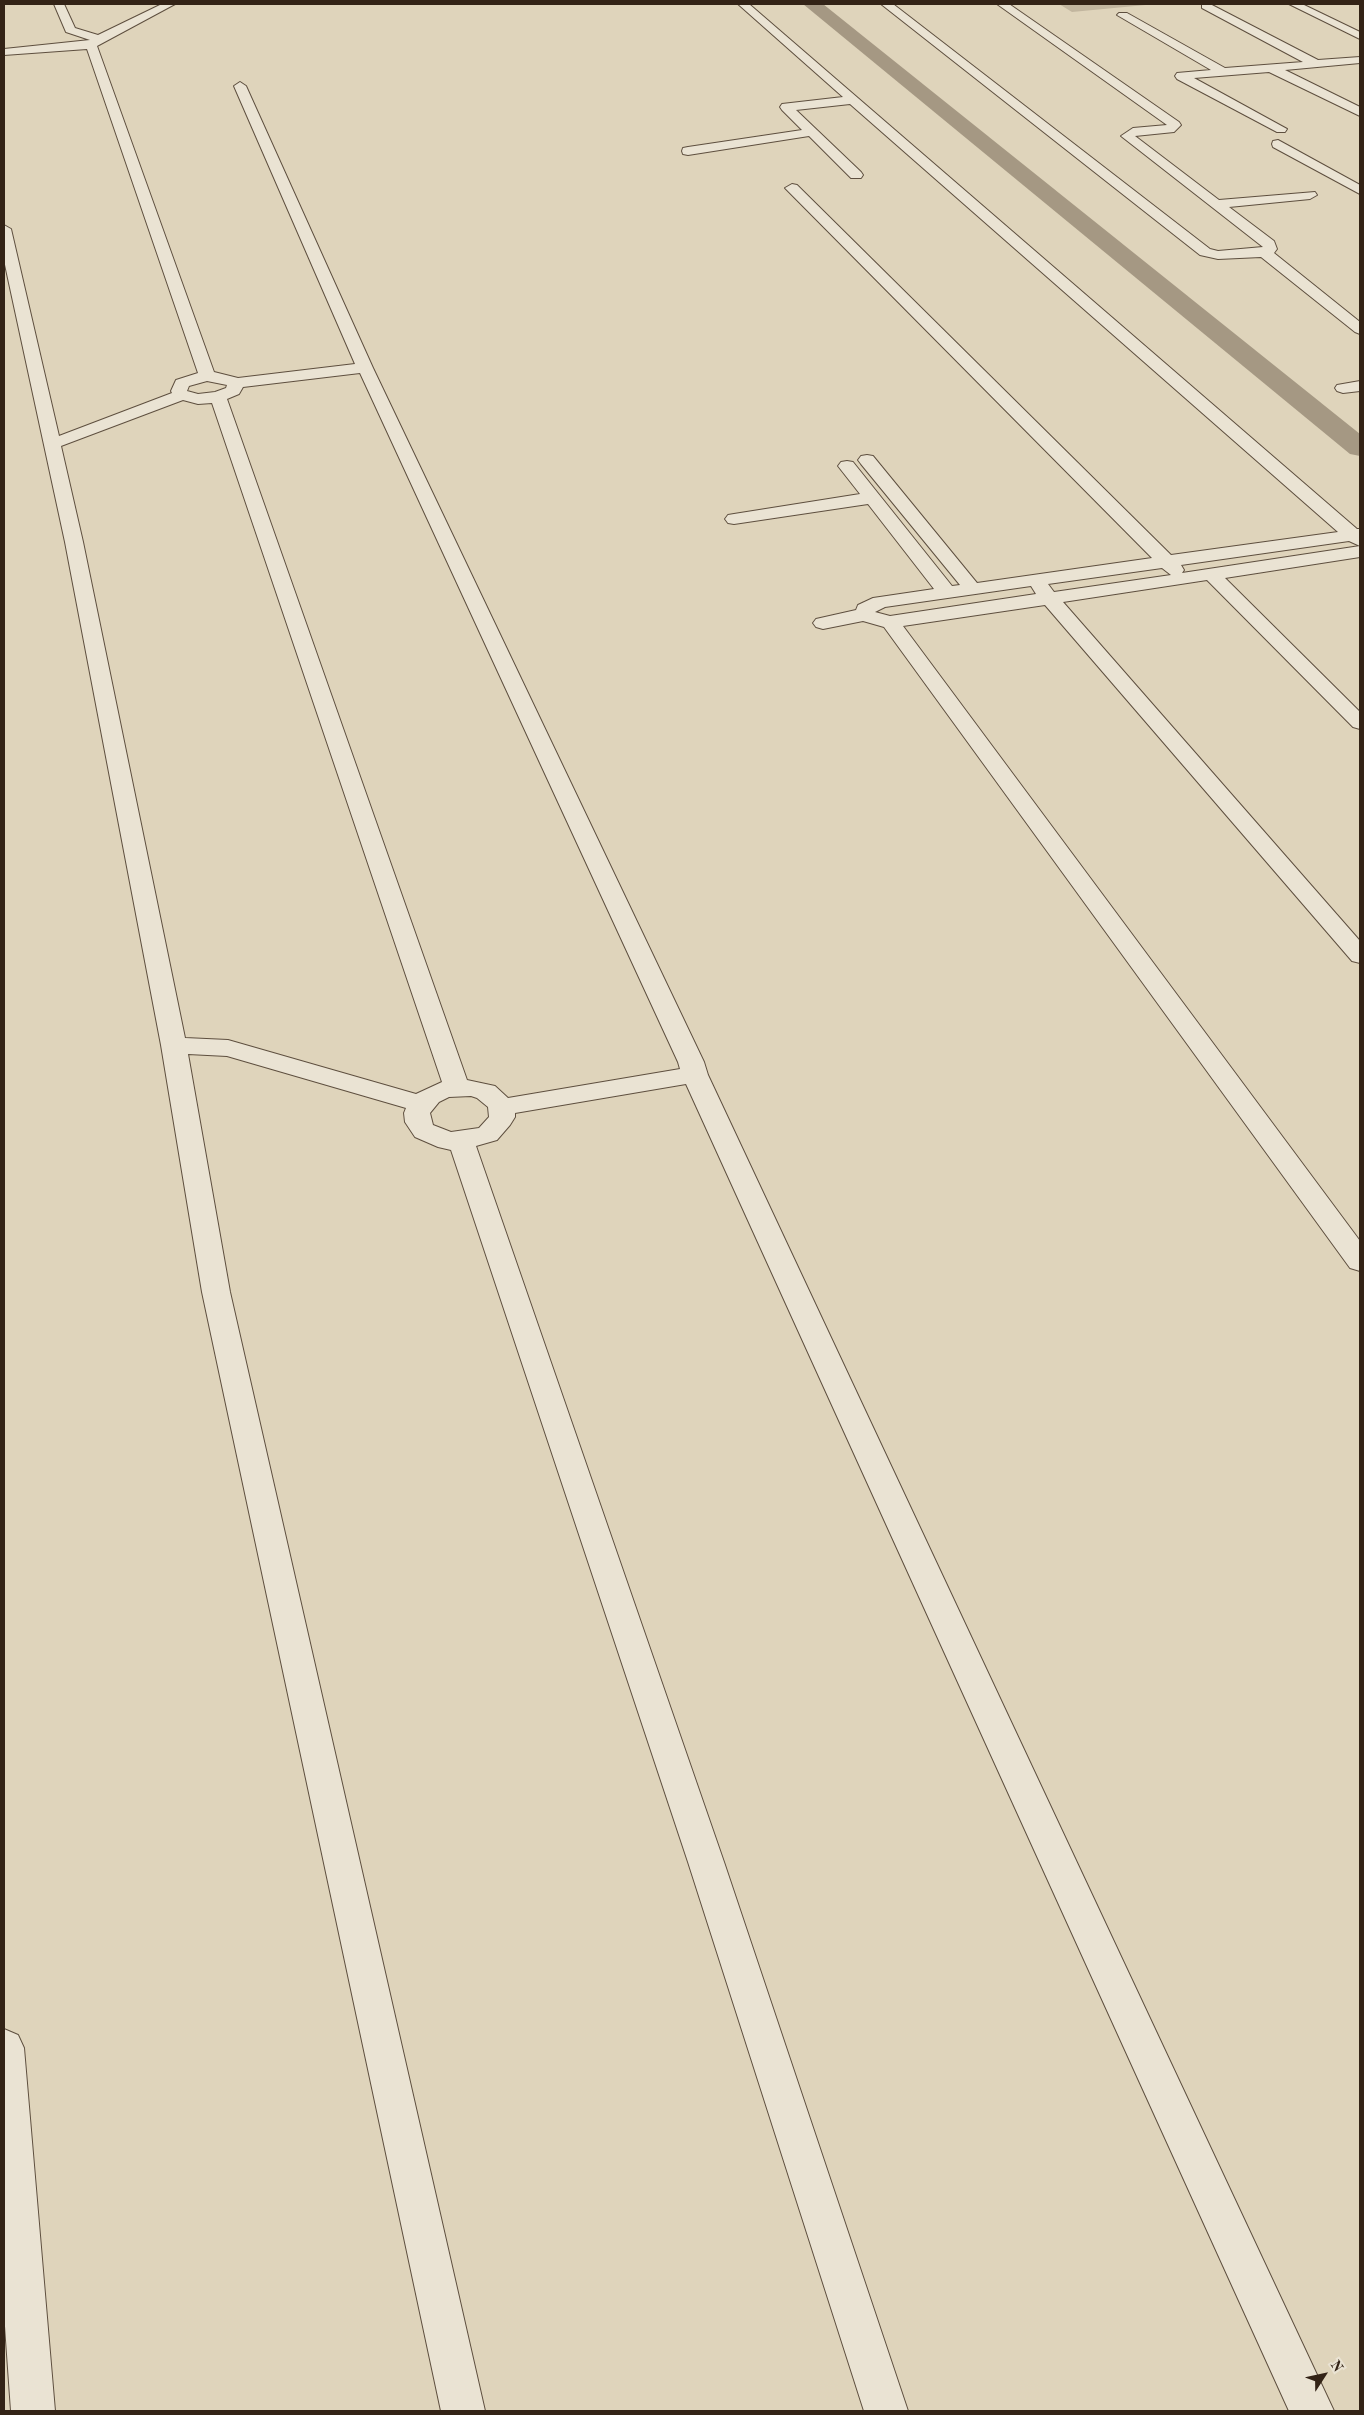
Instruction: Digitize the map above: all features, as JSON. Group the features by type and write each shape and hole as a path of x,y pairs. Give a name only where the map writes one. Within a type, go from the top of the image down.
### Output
{"street":[{"path":"58,4 70,30 95,42 207,376"},
{"path":"4,52 95,42 170,4"},
{"path":"743,4 1358,537"},
{"path":"886,4 1205,252 1218,255 1264,252 1270,249 1269,244 1127,136 1133,132 1170,129 1175,126 1002,4"},
{"path":"1294,4 1360,36"},
{"path":"1206,6 1316,64"},
{"path":"1123,16 1223,72"},
{"path":"1280,129 1182,76 1360,60"},
{"path":"1271,68 1360,112"},
{"path":"240,86 365,368 691,1062 695,1076 1312,2411"},
{"path":"852,100 787,106 856,175"},
{"path":"688,151 812,132"},
{"path":"1278,144 1359,189"},
{"path":"792,188 1184,578"},
{"path":"1216,204 1310,195"},
{"path":"4,229 76,552 174,1046 216,1292 463,2411"},
{"path":"1264,252 1360,328"},
{"path":"182,395 179,391 182,384 207,376 225,378 236,383 365,368"},
{"path":"52,444 182,395 198,399 218,397 233,391 236,383"},
{"path":"1343,388 1360,386"},
{"path":"218,397 457,1088"},
{"path":"868,460 972,588"},
{"path":"846,466 947,593"},
{"path":"734,519 871,498"},
{"path":"866,614 865,610 868,607 880,602 1166,561 1358,537"},
{"path":"823,623 866,614 873,619 890,622 1360,552"},
{"path":"1211,574 1360,723"},
{"path":"1034,580 1360,956"},
{"path":"890,622 1360,1261"},
{"path":"174,1046 228,1048 421,1104"},
{"path":"501,1108 695,1076"},
{"path":"457,1088 472,1088 486,1092 496,1099 501,1108 502,1117 492,1130 476,1139 446,1141 424,1131 418,1122 417,1113 421,1104 430,1096 457,1088"},
{"path":"461,1141 706,1862 886,2411"},
{"path":"4,2048 33,2411"}],"shaded area":[{"path":"1059,4 1156,4 1072,12"}],"waterway":[{"path":"812,4 1360,448"}]}
